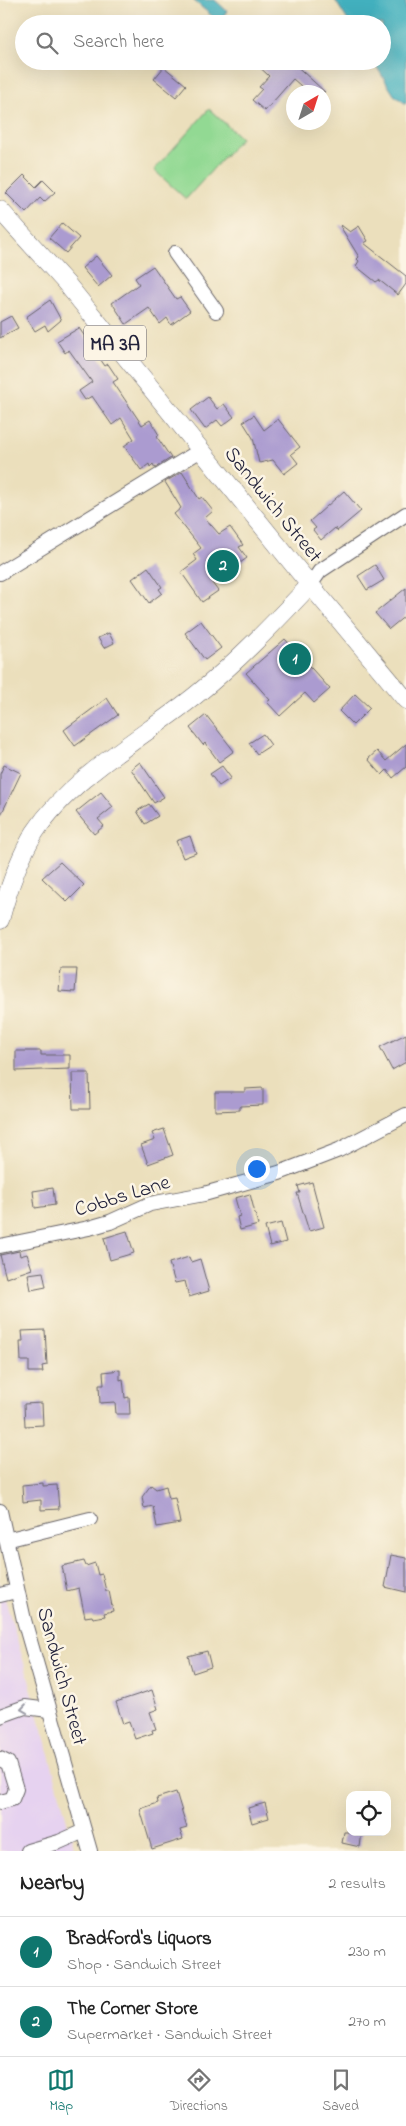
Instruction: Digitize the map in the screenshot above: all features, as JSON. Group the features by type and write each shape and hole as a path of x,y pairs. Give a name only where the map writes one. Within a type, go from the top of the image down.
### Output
{"main road":[{"name":"Sandwich Street","path":"0,210 66,283 310,585 259,639 217,678 99,768 53,810 28,845 3,900 0,920"},
{"name":"MA 3A","path":"310,585 406,700"}],"street":[{"path":"175,253 216,311"},
{"path":"0,572 201,450"},
{"path":"310,585 320,571 406,514"},
{"name":"Cobbs Lane","path":"0,1246 89,1228 110,1222 150,1204 204,1194 256,1180 321,1158 406,1115"},
{"name":"Sandwich Street","path":"0,1511 16,1590 90,1851"},
{"path":"6,1540 90,1519"},
{"path":"0,1595 16,1590"},
{"path":"0,1716 25,1707 49,1710"},
{"path":"0,1759 8,1763 16,1788 12,1799 0,1802"},
{"path":"28,1851 59,1842 84,1831"}],"shaded area":[{"path":"0,1582 29,1680 75,1851 0,1851"}],"green space":[{"path":"209,109 241,138 186,199 154,170"}],"water":[{"path":"193,0 215,0 227,11 224,15 211,15"},
{"path":"335,0 406,0 406,104 394,95 379,70 391,70 391,15 344,15"}],"building":[{"path":"162,70 168,70 186,85 176,97 154,79"},
{"path":"263,70 301,70 317,85 300,85 293,79 265,111 252,100 262,89 259,87 269,76"},
{"path":"24,175 36,187 43,180 55,192 44,202 40,198 26,213 6,193"},
{"path":"62,223 79,238 66,253 49,238"},
{"path":"341,225 350,232 359,226 368,241 364,243 406,276 406,284 398,295 379,280 376,282 356,266 359,257"},
{"path":"96,256 112,275 98,287 82,268"},
{"path":"153,266 176,299 180,297 190,311 171,325 167,318 160,324 149,308 126,324 112,303 139,284 135,278"},
{"path":"50,300 61,320 48,331 45,325 35,331 26,317"},
{"path":"11,316 18,328 0,338 0,322"},
{"path":"79,328 105,366 108,364 118,379 113,382 142,425 150,420 159,435 157,437 171,458 155,468 153,464 150,467 149,464 141,470 124,446 134,439 121,418 112,425 92,396 85,400 79,391 92,382 69,350 65,353 57,341"},
{"path":"208,397 217,409 224,404 234,417 222,426 217,420 205,429 191,410"},
{"path":"254,415 264,430 278,419 300,447 291,454 298,463 284,474 273,460 259,463 253,438 243,422"},
{"path":"182,472 199,499 202,497 213,511 205,518 219,534 230,527 243,545 239,547 247,558 212,583 218,591 202,602 181,572 197,560 193,554 201,548 174,514 181,508 165,482"},
{"path":"344,491 361,511 337,531 335,528 321,540 313,530 316,528 310,521"},
{"path":"375,565 384,580 367,590 358,576"},
{"path":"148,567 162,587 159,589 162,593 149,603 132,579"},
{"path":"406,588 406,615 389,629 375,613"},
{"path":"201,621 221,648 205,660 185,633"},
{"path":"109,633 114,643 104,648 98,638"},
{"path":"285,639 330,689 314,703 305,693 280,716 267,702 270,700 246,673"},
{"path":"355,694 370,708 353,725 339,711"},
{"path":"107,698 118,715 75,746 64,730"},
{"path":"206,715 234,751 219,762 205,743 203,745 190,728"},
{"path":"263,734 271,745 257,754 249,743"},
{"path":"406,744 406,767 393,778 387,770 382,775 368,759 377,751 386,761"},
{"path":"140,762 164,797 154,803 131,769"},
{"path":"4,765 21,773 0,817 0,774"},
{"path":"222,766 231,778 219,786 210,774"},
{"path":"101,792 113,807 98,819 104,826 94,834 76,812"},
{"path":"149,804 158,816 145,824 137,811"},
{"path":"190,836 196,853 183,858 176,841"},
{"path":"60,862 84,885 67,902 42,878"},
{"path":"61,969 77,969 75,992 59,991"},
{"path":"406,1034 406,1062 392,1070 380,1047"},
{"path":"16,1051 41,1051 41,1055 70,1055 70,1069 16,1071"},
{"path":"72,1073 89,1073 90,1109 73,1109"},
{"path":"263,1088 263,1105 240,1106 240,1110 215,1111 215,1092 245,1092 245,1089"},
{"path":"164,1129 173,1155 148,1164 141,1145 155,1140 152,1133"},
{"path":"312,1182 324,1227 309,1231 297,1193 300,1193 298,1186"},
{"path":"53,1188 55,1205 35,1208 33,1191"},
{"path":"250,1194 258,1225 240,1230 237,1217 240,1216 235,1198"},
{"path":"281,1223 286,1242 270,1246 265,1227"},
{"path":"127,1231 134,1253 110,1260 104,1238"},
{"path":"19,1251 20,1256 27,1254 32,1269 6,1278 0,1255"},
{"path":"189,1257 191,1262 200,1259 209,1291 189,1297 185,1281 175,1283 169,1263"},
{"path":"43,1272 46,1287 31,1290 28,1274"},
{"path":"45,1330 47,1365 42,1366 43,1372 29,1372 29,1361 21,1361 20,1341 23,1341 22,1331"},
{"path":"120,1370 120,1380 123,1379 125,1398 129,1397 130,1414 116,1414 115,1402 100,1403 99,1385 104,1385 103,1372"},
{"path":"42,1403 43,1425 25,1426 24,1404"},
{"path":"43,1483 43,1486 57,1485 59,1509 41,1510 41,1500 23,1502 22,1485"},
{"path":"151,1485 156,1489 166,1486 169,1499 175,1498 180,1523 157,1527 153,1506 144,1508 142,1497"},
{"path":"391,1555 406,1558 406,1592 385,1587"},
{"path":"84,1561 86,1566 95,1563 98,1575 102,1574 106,1591 109,1591 113,1611 104,1613 105,1616 85,1617 79,1588 67,1591 62,1566"},
{"path":"207,1651 211,1667 193,1673 188,1656"},
{"path":"152,1690 158,1709 150,1712 156,1729 152,1730 153,1733 135,1739 129,1722 123,1724 116,1702"},
{"path":"176,1792 187,1828 180,1830 183,1839 152,1849 140,1809 158,1803 157,1798"},
{"path":"265,1803 269,1818 252,1823 248,1808"},
{"path":"344,1832 346,1832 346,1836 361,1836 360,1847 342,1843"}],"place":[{"name":"The Corner Store","path":"223,566"},
{"name":"Bradford's Liquors","path":"295,659"}]}
